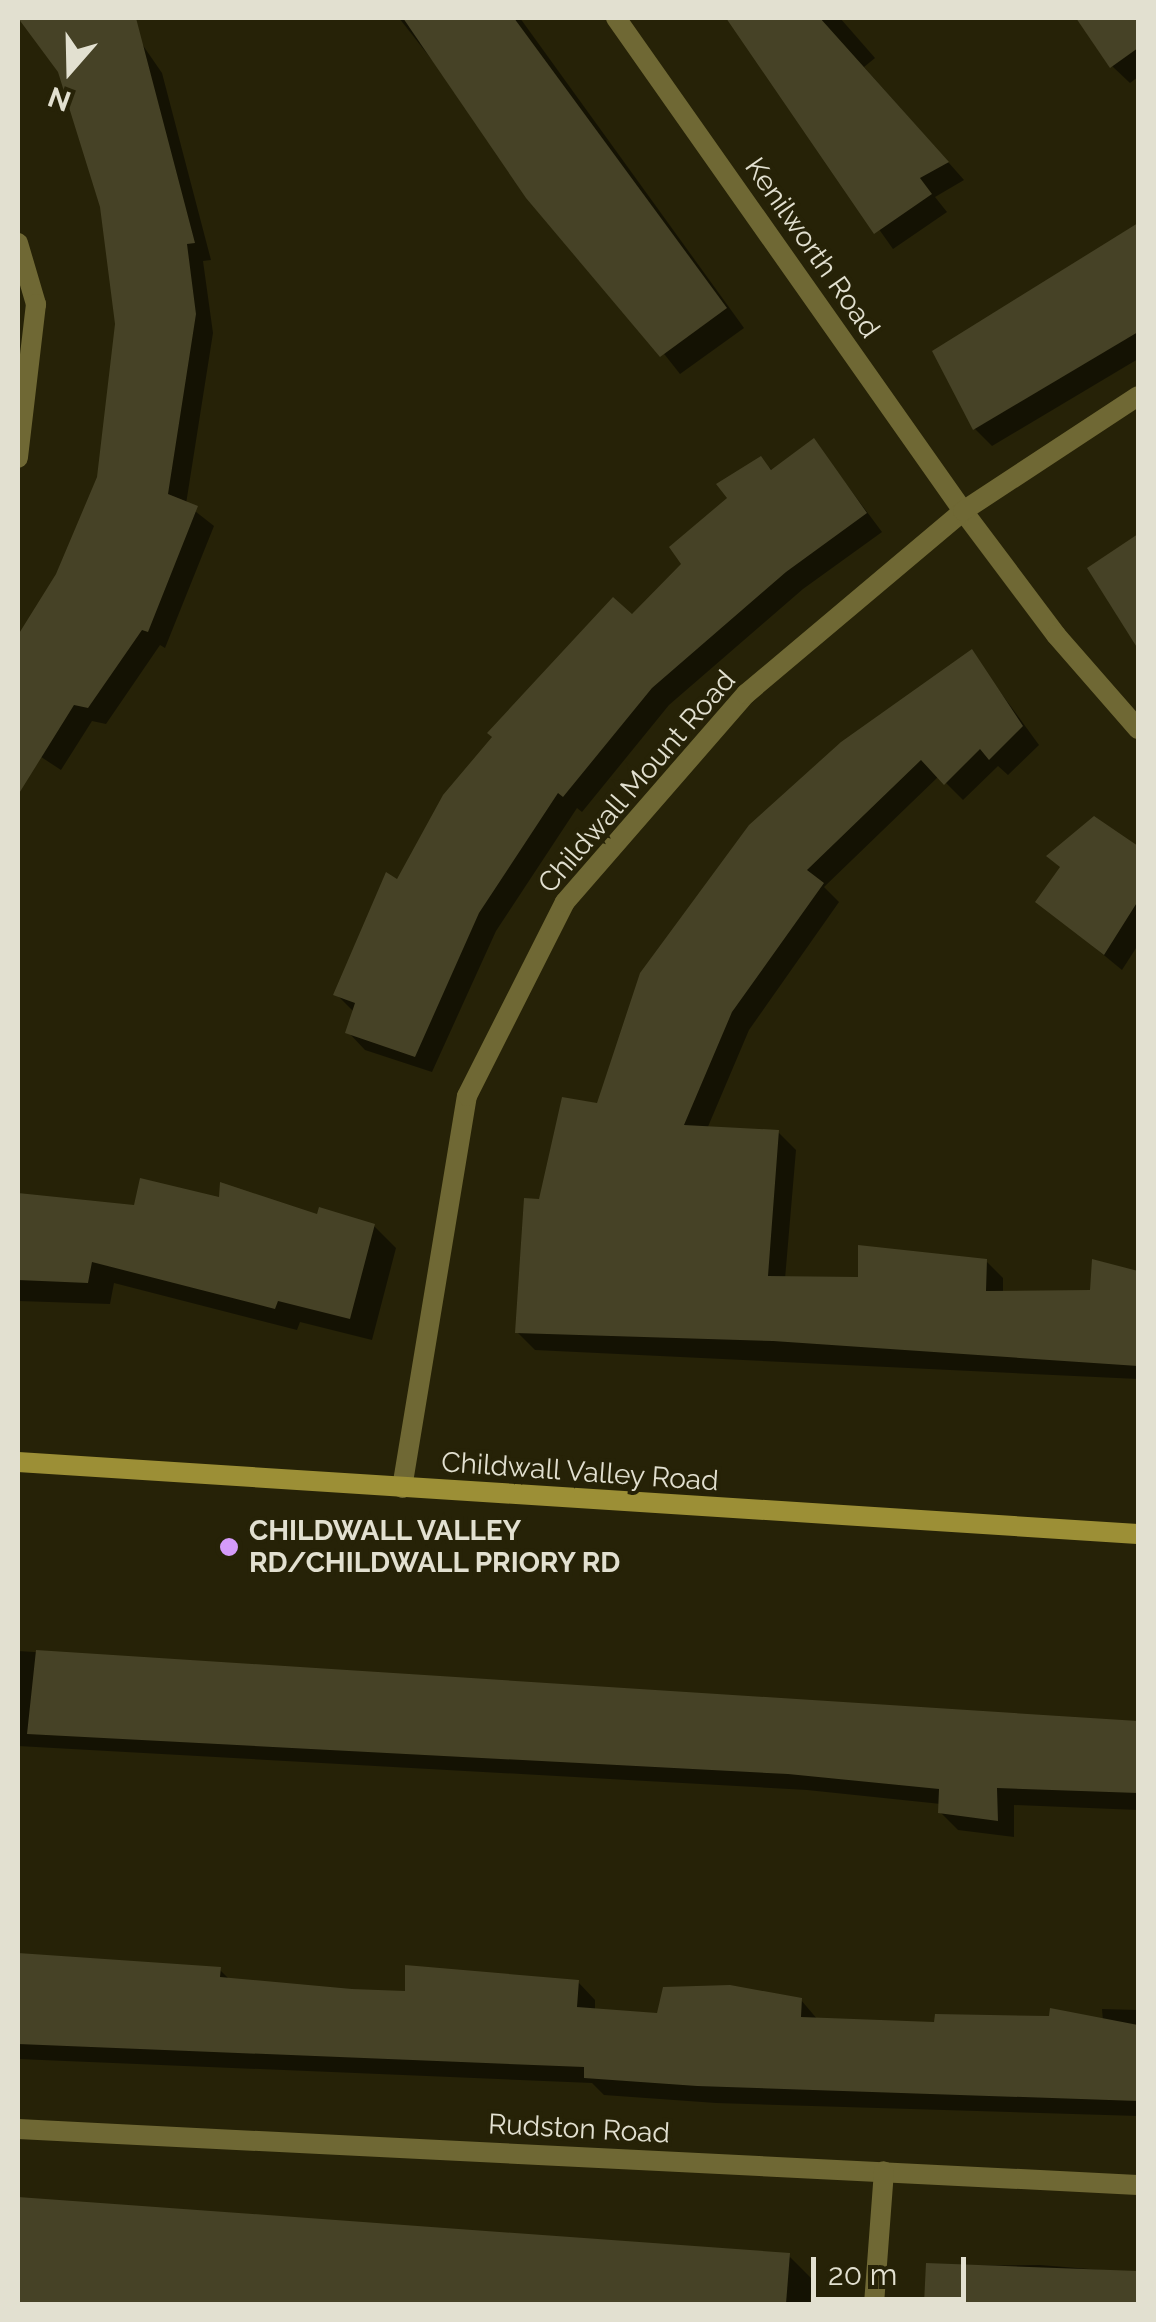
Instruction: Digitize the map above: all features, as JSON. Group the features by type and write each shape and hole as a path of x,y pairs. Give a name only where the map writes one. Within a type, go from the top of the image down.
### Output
{"main road":[{"name":"Childwall Valley Road","path":"18,1462 1138,1534"}],"street":[{"name":"Kenilworth Road","path":"616,18 964,511 1056,636 1138,729"},
{"path":"18,243 36,304 18,458"},
{"name":"Childwall Mount Road","path":"402,1488 467,1096 564,902 746,694 964,511 1138,396"},
{"name":"Rudston Road","path":"18,2130 1138,2185"},
{"path":"874,2304 884,2171"}],"building":[{"path":"18,18 136,18 195,243 187,244 196,314 168,494 198,506 148,632 142,630 88,708 74,705 18,795 18,635 56,574 97,477 115,324 100,207 58,72"},
{"path":"403,18 514,18 727,308 660,357 526,198"},
{"path":"726,18 820,18 949,162 920,178 932,194 874,234"},
{"path":"1076,18 1138,18 1138,48 1110,68"},
{"path":"1138,223 1138,332 973,430 932,351"},
{"path":"814,438 867,513 786,572 652,688 563,797 558,793 479,913 415,1057 345,1033 355,1003 333,995 386,872 397,879 443,795 492,737 487,733 613,597 632,614 681,564 669,547 727,498 716,484 761,456 771,470"},
{"path":"1138,534 1138,649 1087,568"},
{"path":"972,649 1023,726 989,760 980,749 944,785 921,760 807,870 824,883 732,1012 684,1125 779,1130 768,1276 858,1277 858,1245 987,1259 986,1291 1090,1290 1092,1259 1138,1271 1138,1366 773,1341 515,1333 524,1198 539,1199 562,1097 597,1103 640,973 749,825 841,742"},
{"path":"1094,816 1138,846 1138,901 1104,955 1035,902 1060,867 1046,856"},
{"path":"140,1178 219,1197 220,1182 317,1214 319,1207 375,1224 350,1319 278,1301 275,1309 92,1262 88,1283 18,1280 18,1193 134,1205"},
{"path":"36,1650 1138,1721 1138,1793 997,1788 998,1821 938,1813 939,1789 788,1774 27,1734"},
{"path":"18,1953 221,1967 220,1977 352,1989 405,1991 405,1965 579,1980 577,2007 657,2013 663,1987 730,1985 802,1998 801,2017 934,2022 935,2014 1049,2016 1050,2008 1138,2025 1138,2101 697,2086 584,2078 584,2067 18,2044"},
{"path":"18,2197 790,2253 786,2304 18,2302"},
{"path":"926,2263 1138,2271 1138,2304 924,2304"}],"place":[{"name":"CHILDWALL VALLEY RD/CHILDWALL PRIORY RD","path":"229,1547"}]}
